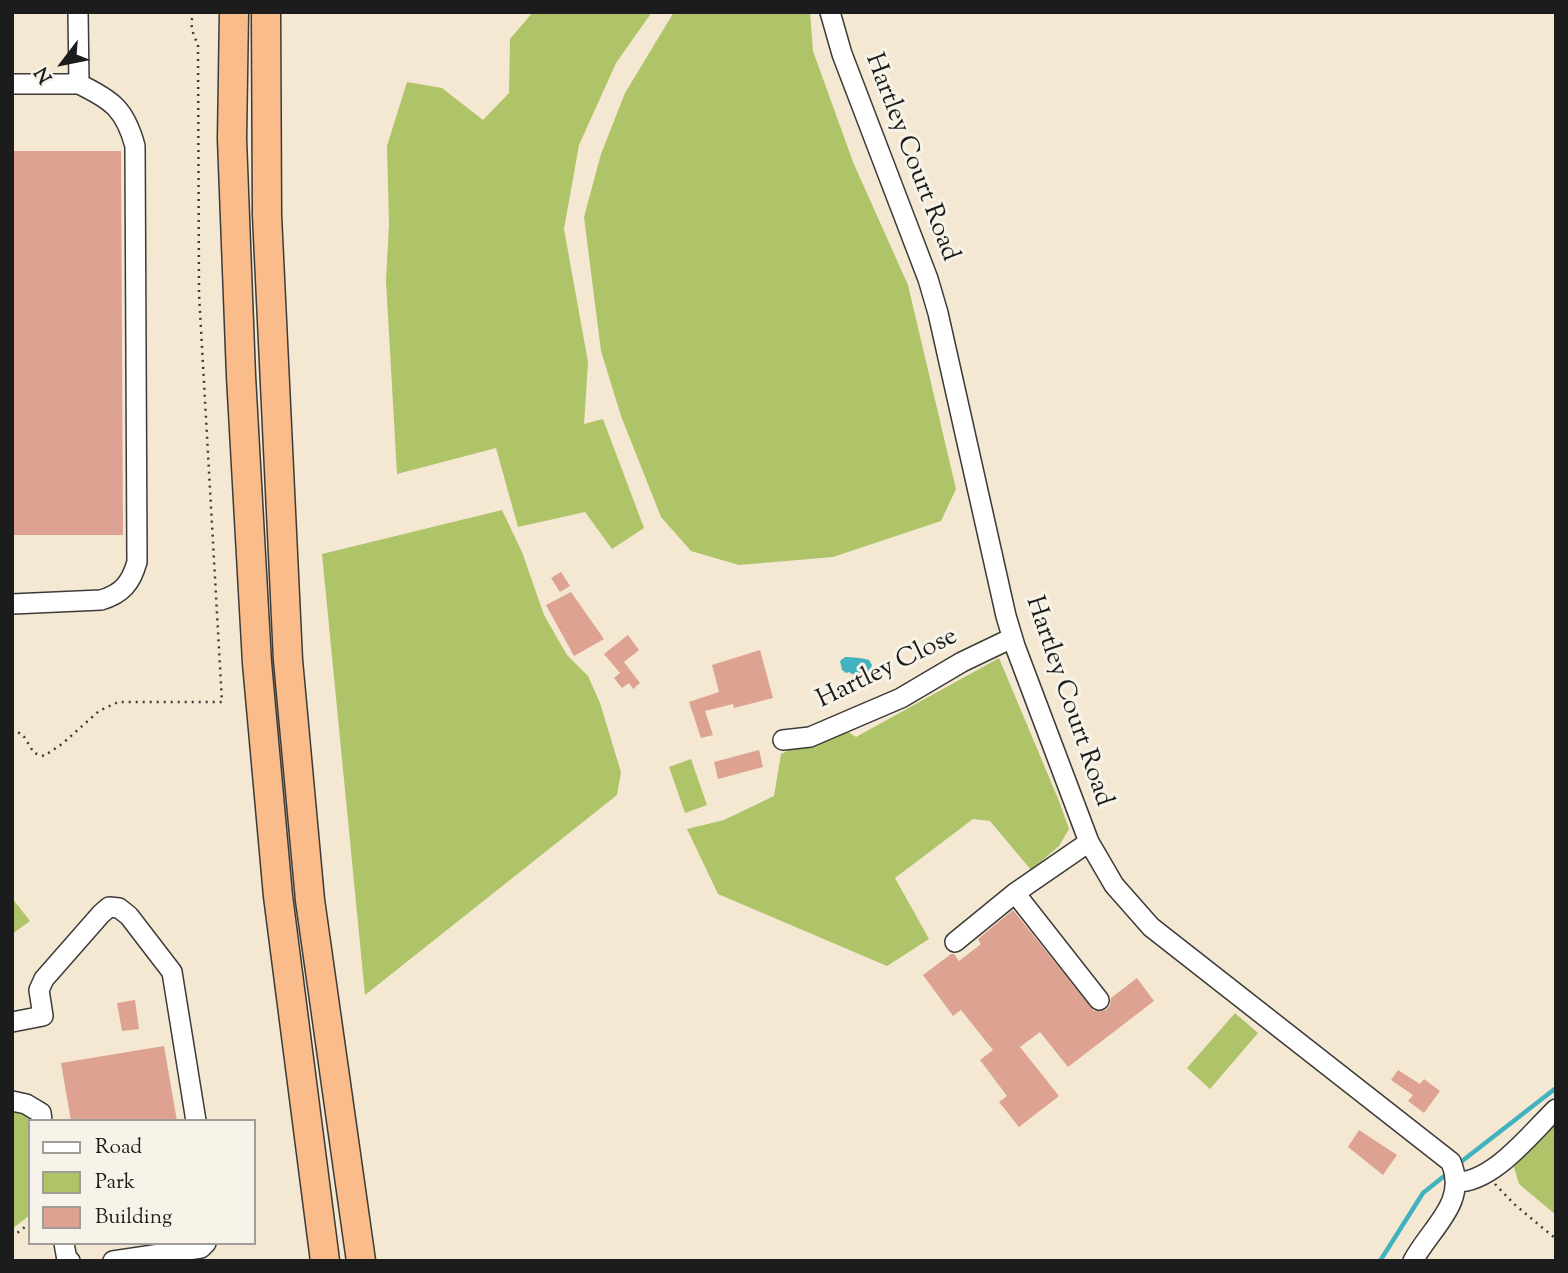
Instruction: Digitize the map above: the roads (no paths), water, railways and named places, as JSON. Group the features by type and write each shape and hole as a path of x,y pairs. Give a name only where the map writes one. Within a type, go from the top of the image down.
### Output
{"highway":[{"path":"234,12 232,139 241,376 257,663 278,896 325,1261"},
{"path":"266,12 267,215 288,660 310,900 361,1261"}],"street":[{"path":"78,12 79,84"},
{"name":"Hartley Court Road","path":"830,12 842,54 908,225 938,313 1012,638 1089,842 1114,885 1152,927 1436,1149 1455,1173"},
{"path":"12,84 79,84 104,96 120,110 135,146 137,562 133,578 114,596 101,600 12,604"},
{"name":"Hartley Close","path":"783,740 810,737 901,698 962,662 1012,638"},
{"path":"956,942 1015,893 1089,842"},
{"path":"1015,893 1099,1000"},
{"path":"12,1022 43,1016 39,990 44,979 100,914 109,907 120,908 172,972 196,1119"},
{"path":"12,1101 26,1104 41,1113 42,1119"},
{"path":"1455,1173 1466,1182 1486,1174 1556,1109"},
{"path":"1413,1261 1451,1205 1455,1173"},
{"path":"64,1245 67,1260 70,1261"},
{"path":"113,1261 201,1248 204,1245"}],"water":[{"path":"845,657 869,660 871,669 863,676 846,673 842,670 840,661"}],"waterway":[{"path":"1457,1165 1556,1088"},
{"path":"1380,1261 1423,1193 1448,1173"}]}
